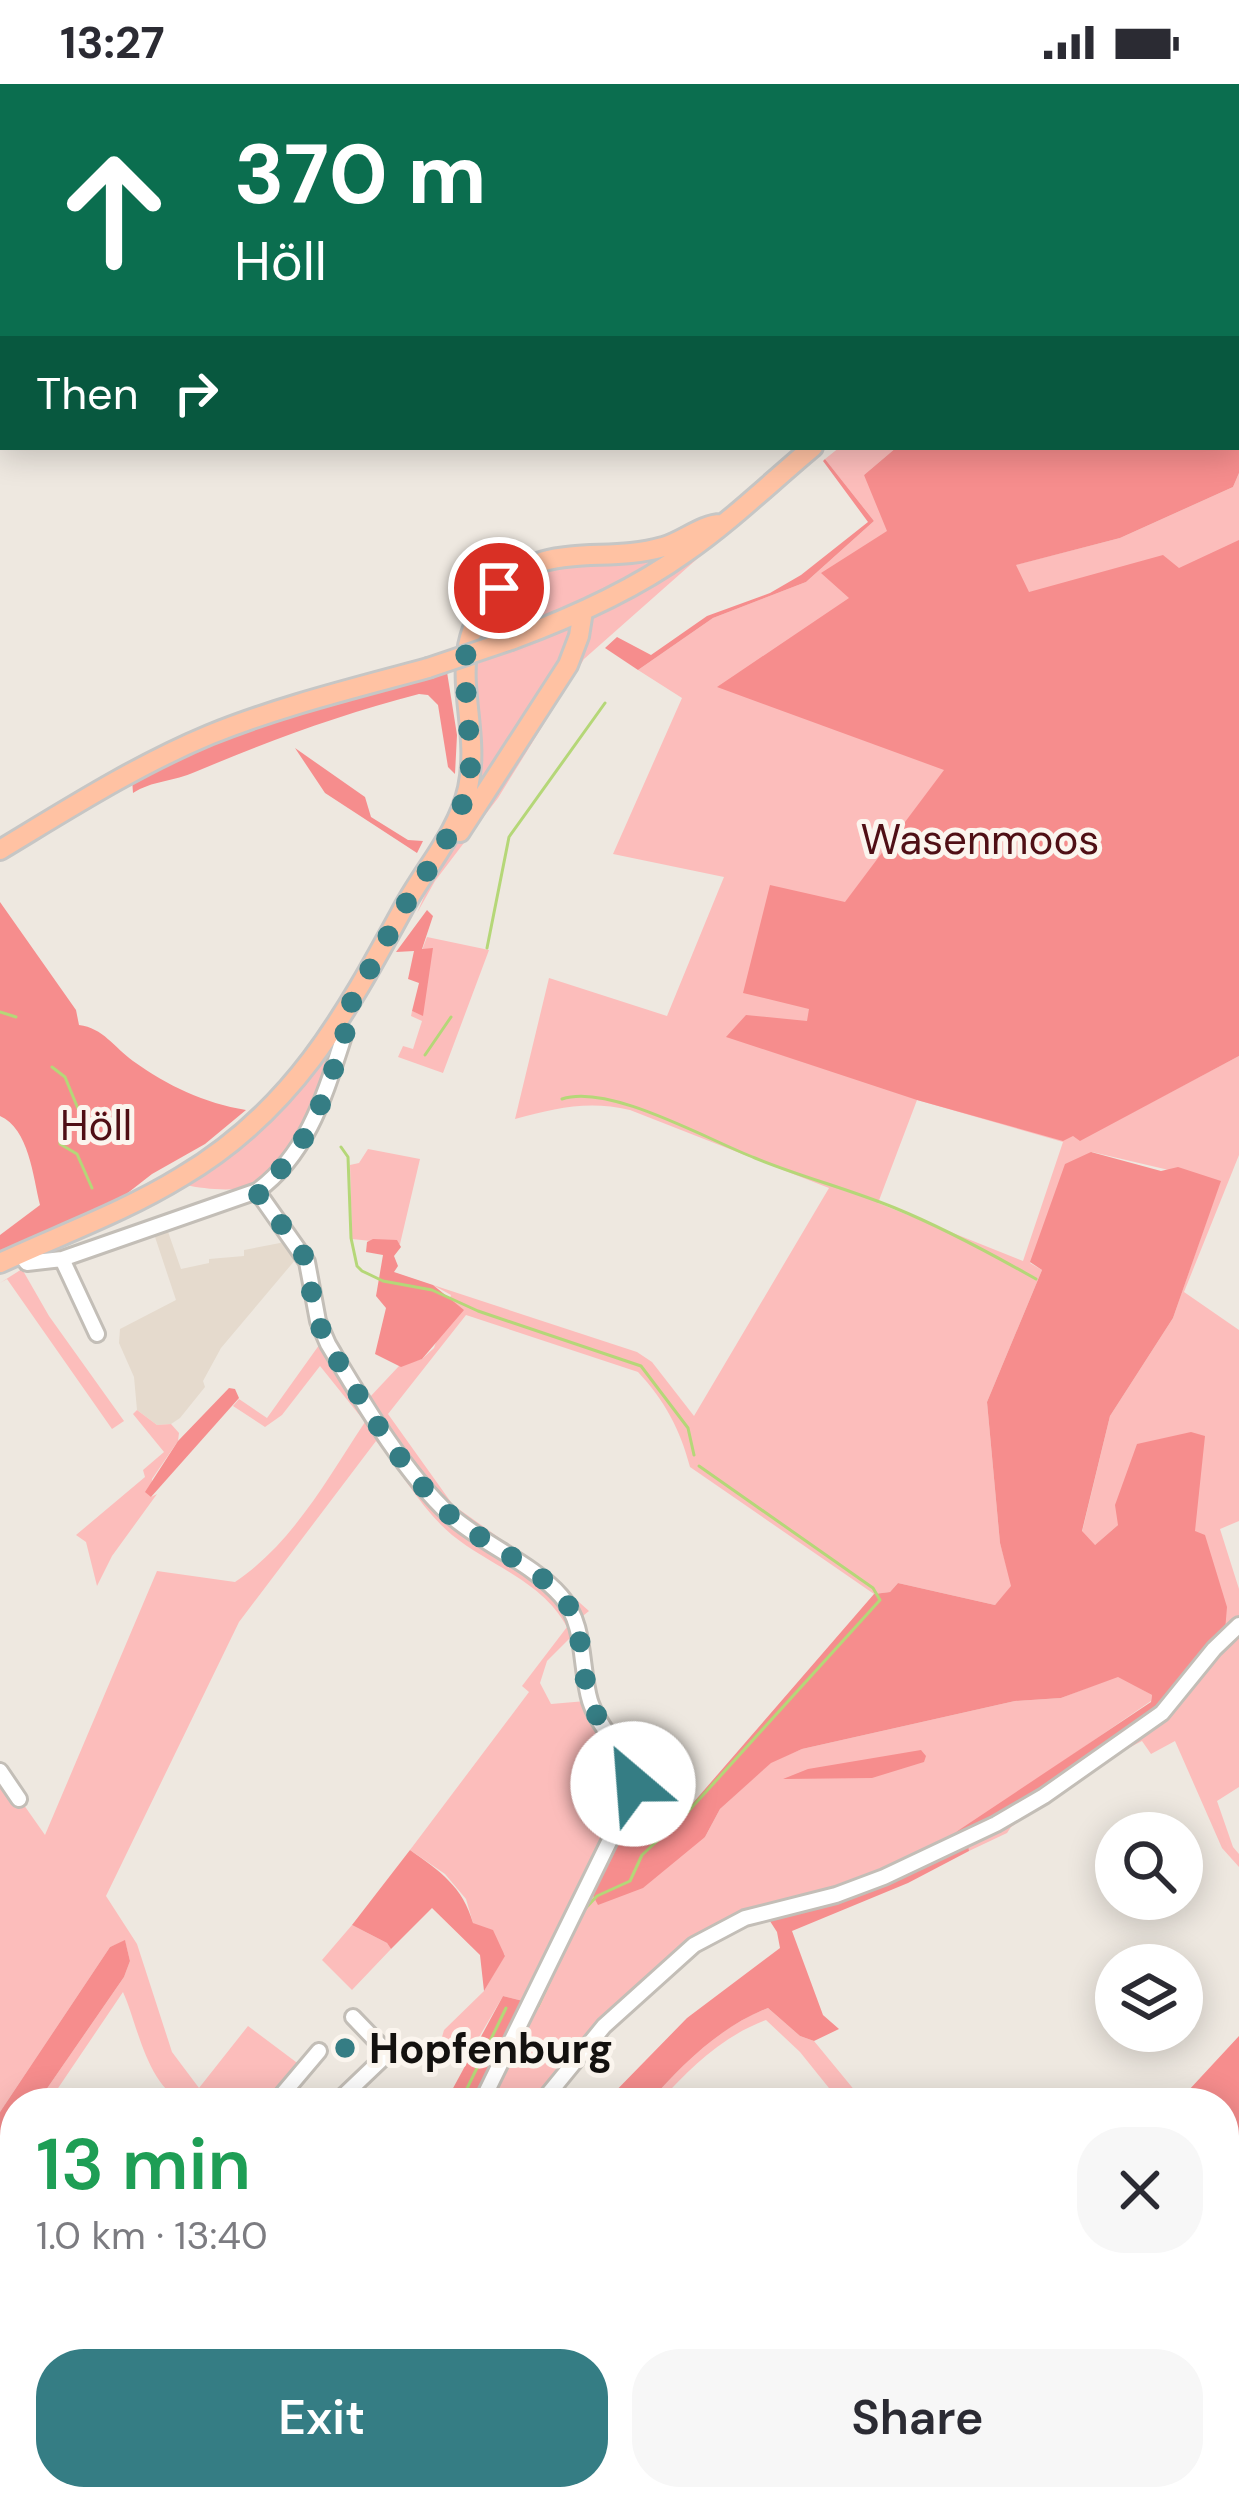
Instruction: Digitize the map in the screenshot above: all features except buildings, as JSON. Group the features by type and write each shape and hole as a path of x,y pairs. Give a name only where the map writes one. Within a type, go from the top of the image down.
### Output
{"main road":[{"path":"0,850 105,787 204,737 263,715 428,668 583,611 671,562 809,450"},
{"path":"0,1263 146,1197 214,1157 263,1116 338,1027 443,847 465,798 470,778 466,655 473,628 492,595 519,572 551,557 648,551 686,539 710,524 721,524"},
{"path":"443,847 479,805 568,665 583,611"}],"street":[{"path":"20,1253 26,1263 62,1259 256,1191 284,1171 308,1131 344,1036 338,1027"},
{"path":"256,1191 303,1253 322,1332 413,1473 438,1503 566,1603 578,1633 590,1700 632,1774 630,1799 488,2088"},
{"path":"62,1259 97,1334"},
{"path":"553,2088 604,2026 694,1945 745,1918 836,1895 926,1860 1028,1805 1162,1713 1239,1625"},
{"path":"0,1771 19,1798"},
{"path":"352,2088 381,2060 380,2045 353,2017"},
{"path":"288,2088 319,2051"}],"shaded area":[{"path":"166,1226 181,1269 209,1263 209,1259 244,1256 244,1250 280,1243 289,1236 301,1253 221,1348 203,1381 205,1387 180,1418 157,1425 137,1410 134,1377 119,1343 120,1329 176,1300 153,1231"}],"green space":[{"path":"836,450 893,450 864,475 1022,579 1015,565 1120,538 1233,487 1239,473 1239,1048 1074,1136 1080,1140 1239,1056 1239,1155 1184,1292 1239,1330 1239,1521 1220,1529 1239,1589 1239,1619 1225,1631 1118,1525 1094,1546 1082,1532 1110,1416 1173,1318 1220,1182 1092,1152 1030,1263 1042,1270 987,1402 1000,1543 1012,1586 995,1605 898,1583 890,1592 874,1594 690,1467 670,1416 638,1372 466,1315 388,1414 453,1505 536,1564 589,1611 579,1619 556,1588 446,1505 369,1398 399,1366 422,1359 434,1348 451,1295 433,1285 637,1352 652,1362 694,1416 829,1188 630,1110 572,1107 515,1119 549,978 667,1016 724,877 613,854 682,698 638,670 713,618 806,582 874,521 825,459","holes":["917,1100 1063,1142 1023,1261 878,1203"]},
{"name":"Wasenmoos","path":"893,450 1239,450 1239,473 1233,487 1120,538 1016,565 1029,592 1163,555 1179,568 1239,540 1239,1056 1080,1141 1073,1136 1063,1141 917,1100 726,1037 746,1015 807,1021 809,1009 743,993 770,885 845,902 944,770 717,687 849,598 821,573 887,531 864,475"},
{"path":"825,459 874,521 806,582 713,618 638,670 605,648 617,637 651,655 707,616 770,593 801,575 868,522"},
{"path":"775,490 584,659 498,798 435,881 417,913 433,876 494,791 591,615"},
{"path":"682,545 607,589 473,644 503,591 556,560"},
{"path":"578,620 574,641 472,807 470,667"},
{"path":"447,672 457,735 455,774 448,767 438,705 428,695 419,694 306,729 133,793 132,779 229,735 298,711"},
{"path":"295,748 365,797 371,817 408,840 423,841 417,853 325,793"},
{"name":"Höll","path":"0,902 76,1010 79,1025 102,1034 173,1086 246,1110 205,1144 152,1174 102,1213 0,1257 0,1235 40,1205 24,1142 0,1116"},
{"path":"427,910 433,916 422,949 433,948 423,1016 412,1011 419,983 408,979 414,951 396,952"},
{"path":"427,937 489,950 443,1073 398,1057 403,1046 413,1049 422,1021 411,1016 412,1011 422,1015 432,950 422,950"},
{"path":"337,1041 306,1124 283,1163 268,1178 236,1189 185,1185 264,1128"},
{"path":"368,1149 420,1159 400,1244 352,1239 350,1165 359,1163"},
{"path":"1091,1152 1161,1171 1178,1167 1221,1181 1173,1318 1110,1416 1082,1531 1095,1545 1118,1525 1115,1505 1137,1444 1191,1432 1205,1436 1195,1531 1205,1535 1227,1607 1225,1631 1166,1702 1058,1781 948,1846 947,1840 959,1830 1151,1702 1152,1695 1118,1677 1061,1698 1015,1701 802,1749 771,1763 720,1809 705,1837 643,1888 598,1905 590,1890 638,1794 630,1759 686,1811 874,1594 890,1592 898,1583 995,1605 1011,1586 1000,1543 987,1402 1042,1270 1030,1262 1065,1164"},
{"path":"397,1240 401,1247 394,1256 398,1266 394,1272 433,1285 464,1310 422,1359 401,1367 375,1354 386,1308 376,1296 383,1255 366,1252 367,1242"},
{"path":"22,1269 49,1316 124,1421 112,1429 7,1279 0,1283"},
{"path":"322,1341 419,1488 559,1600 574,1634 547,1661 540,1683 551,1704 586,1701 618,1753 629,1788 527,2002 503,1996 468,2056 442,2037 444,2030 484,1991 505,1955 473,1923 466,1899 445,1874 410,1850 529,1692 522,1686 567,1627 530,1586 452,1535 376,1441 239,1622 106,1896 137,1944 172,2052 199,2088 164,2086 146,2056 123,1992 58,2088 47,2088 124,1977 130,1961 125,1941 110,1947 16,2088 0,2088 0,1771 45,1835 157,1571 235,1582 274,1549 307,1509 365,1422 320,1366 282,1415 265,1427 233,1406 239,1399 267,1418"},
{"path":"229,1388 239,1398 151,1497 145,1492 178,1441"},
{"path":"137,1410 157,1425 171,1424 179,1433 178,1441 152,1479 151,1497 157,1494 112,1556 97,1586 86,1542 76,1535 145,1477 143,1470 164,1452 133,1414"},
{"path":"1239,1630 1239,1787 1217,1801 1239,1854 1239,1867 1222,1848 1175,1741 1151,1754 1142,1741 1115,1755 1007,1833 969,1851 968,1843 1046,1799"},
{"path":"1118,1676 1152,1695 1151,1701 918,1861 697,1938 552,2088 492,2088 590,1890 705,1837 720,1809 771,1762 802,1749 1015,1701 1061,1698"},
{"path":"921,1750 924,1762 872,1778 783,1779 808,1769"},
{"path":"968,1843 969,1851 908,1883 792,1931 823,2015 839,2029 814,2041 800,2036 768,2008 717,2036 662,2088 619,2088 687,2018 780,1948 766,1915"},
{"path":"410,1850 457,1890 473,1923 493,1930 505,1956 484,1991 480,1955 432,1908 391,1949 352,1925"},
{"path":"352,1925 391,1949 352,1990 322,1960"},
{"path":"125,1940 130,1961 124,1977 47,2088 16,2088 110,1947"},
{"path":"503,1996 527,2002 485,2088 453,2088"},
{"path":"768,2008 800,2036 814,2041 853,2088 829,2088 766,2020 720,2045 673,2088 662,2088 718,2036"},
{"path":"248,2026 304,2068 287,2088 199,2088"},
{"path":"1239,2036 1239,2088 1191,2088"}],"waterway":[{"path":"487,948 509,837 605,703"},
{"path":"0,1012 16,1017"},
{"path":"425,1055 451,1017"},
{"path":"52,1067 65,1077 81,1116"},
{"path":"562,1099 605,1099 659,1116 772,1165 913,1216 1036,1279"},
{"path":"60,1134 60,1144 77,1154 92,1188"},
{"path":"341,1147 348,1157 351,1238 362,1271 383,1281 432,1290 478,1311 641,1366 688,1428 694,1455"},
{"path":"582,1912 597,1896 630,1881 642,1855 684,1816 880,1600 873,1588 699,1466"},
{"path":"538,2006 573,1931"},
{"path":"467,2088 506,2008"}],"place":[{"name":"Hopfenburg","path":"345,2048"}],"route":[{"path":"499,588 473,628 466,655 471,764 459,815 338,1027 345,1033 333,1071 296,1154 284,1171 256,1191 303,1253 318,1322 328,1344 413,1473 463,1526 550,1586 566,1603 578,1633 590,1700 626,1762 633,1784"}]}
